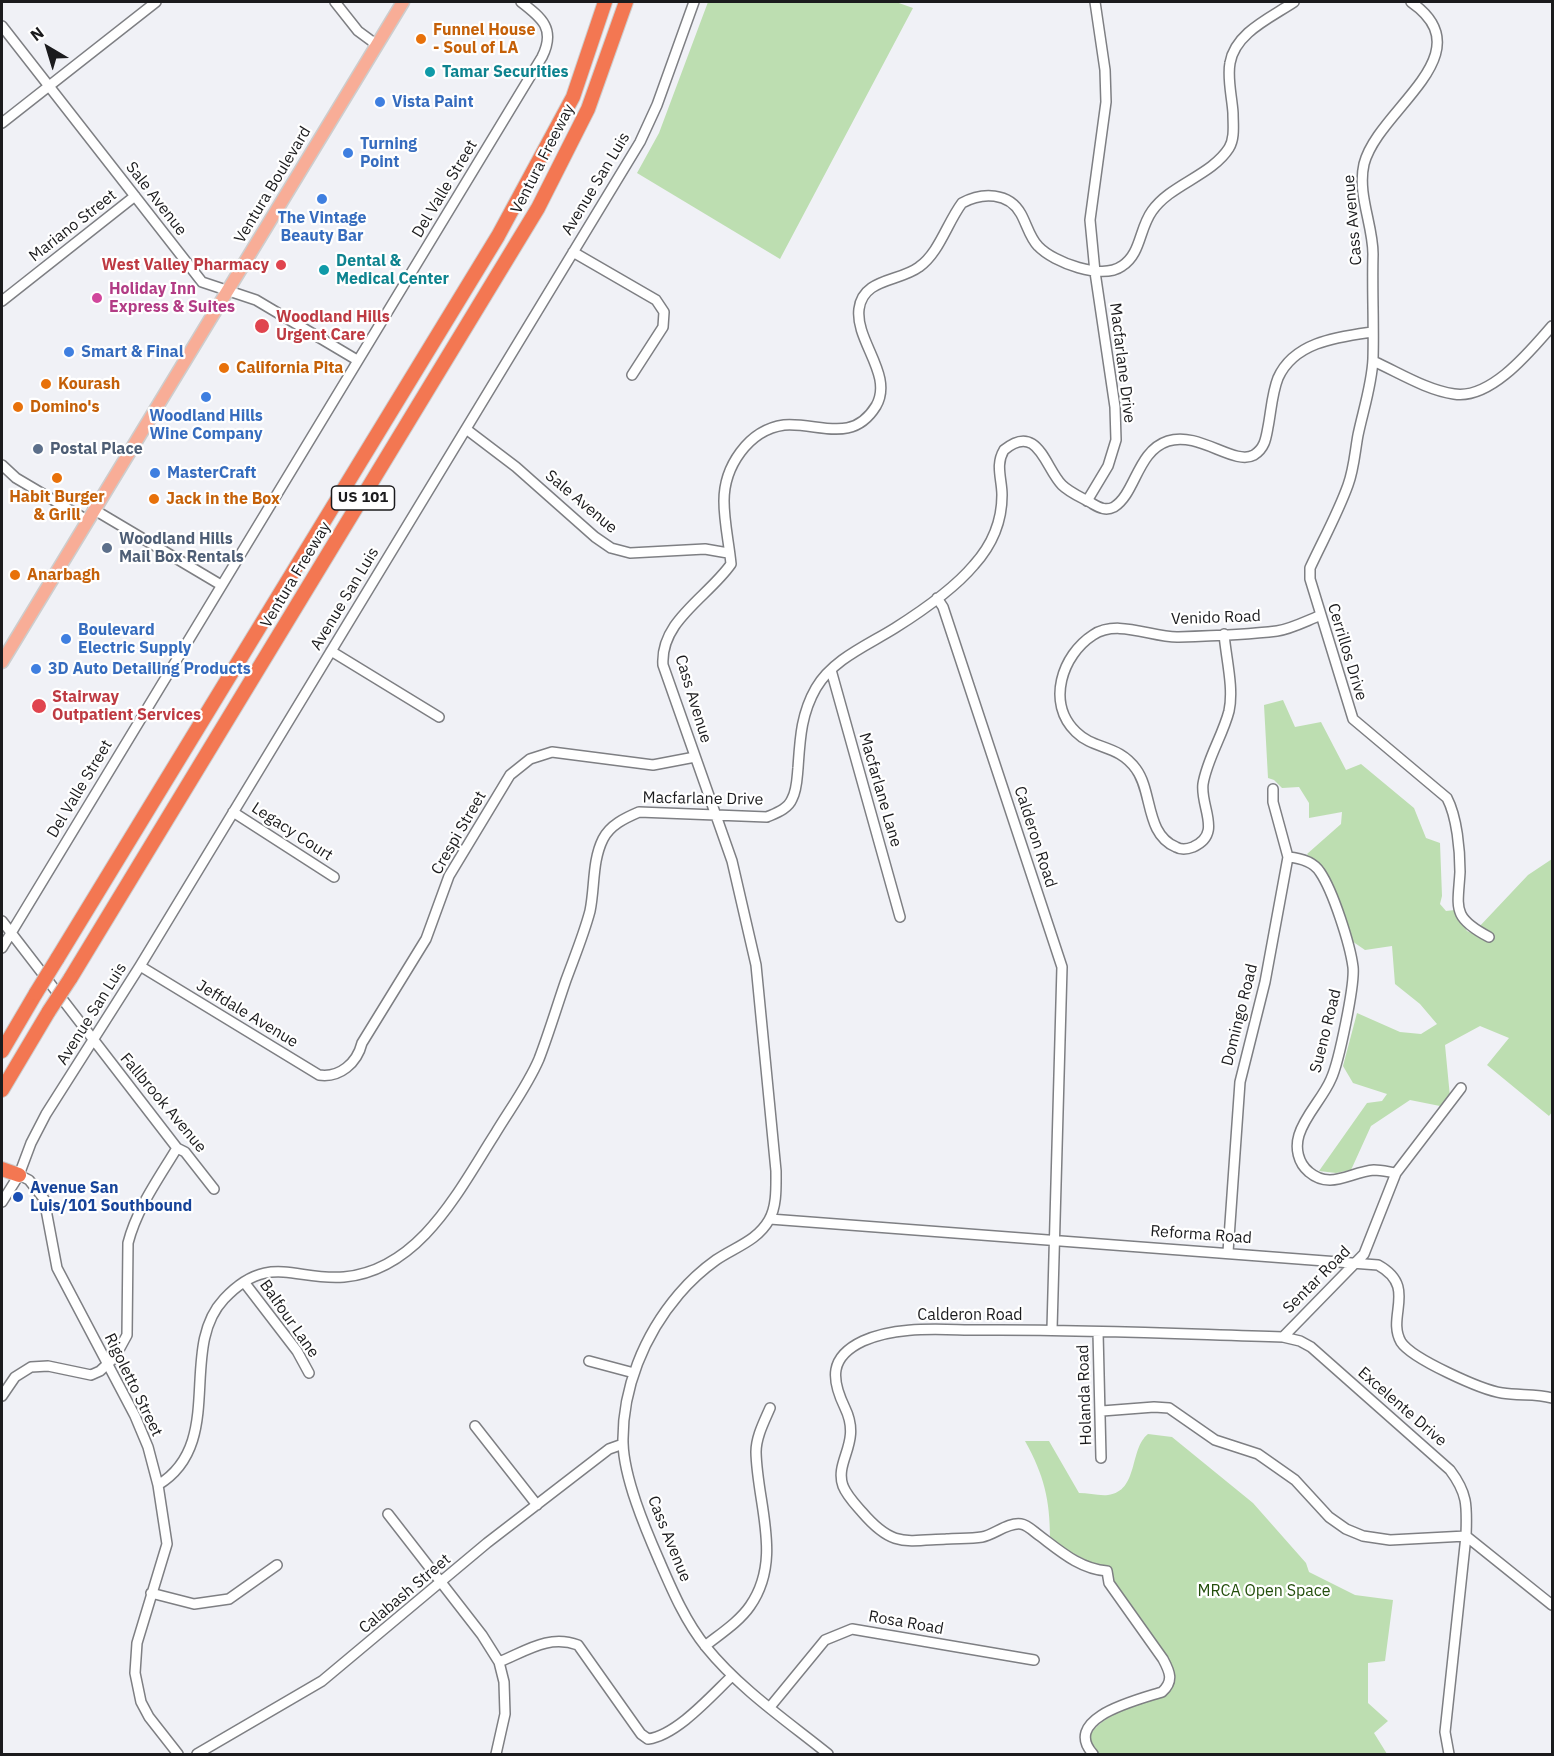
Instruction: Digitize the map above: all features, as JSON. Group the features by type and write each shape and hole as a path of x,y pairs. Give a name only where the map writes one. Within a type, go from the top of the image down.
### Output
{"highway":[{"name":"Ventura Freeway","path":"2,1051 498,236 573,97 605,2"},
{"name":"Ventura Freeway","path":"2,1090 538,208 588,109 626,2"},
{"path":"2,1169 19,1175"}],"main road":[{"name":"Ventura Boulevard","path":"2,662 93,509 404,2"}],"street":[{"path":"2,123 156,2"},
{"path":"334,2 358,31 377,45"},
{"name":"Del Valle Street","path":"2,948 548,45 545,24 538,15 521,2"},
{"name":"Avenue San Luis","path":"2,1202 19,1175 38,1127 94,1042 640,142 657,105 694,2"},
{"name":"Macfarlane Drive","path":"158,1485 175,1474 195,1435 205,1334 212,1316 224,1299 244,1282 260,1275 284,1270 344,1277 370,1272 406,1251 435,1225 539,1059 590,910 598,852 604,837 620,820 639,812 767,817 780,812 792,801 796,784 801,723 817,685 848,656 896,628 937,598 973,567 989,547 996,531 1001,509 1000,457 1010,445 1025,442 1041,450 1061,484 1087,501 1108,466 1116,440 1115,407 1095,272 1091,203 1106,102 1105,70 1095,2"},
{"path":"1095,272 1112,272 1124,266 1136,252 1144,223 1164,198 1221,159 1231,146 1234,131 1229,65 1233,50 1242,37 1294,2"},
{"name":"Cass Avenue","path":"1373,361 1373,245 1363,188 1364,165 1374,138 1419,85 1436,55 1438,39 1434,25 1424,11 1411,2"},
{"name":"Sale Avenue","path":"2,26 198,277 206,284 256,300 357,360"},
{"name":"Cass Avenue","path":"828,1755 732,1676 705,1646 680,1607 642,1521 623,1444 628,1398 634,1373 648,1340 668,1307 694,1277 758,1235 770,1219 775,1202 776,1171 756,965 732,861 663,666 662,654 671,628 731,564 724,501 730,467 749,442 773,429 797,426 838,431 868,416 881,392 879,379 859,321 859,309 863,298 878,283 920,267 929,257 962,203 989,194 1006,199 1020,212 1032,237 1045,252 1085,270 1095,272"},
{"name":"Mariano Street","path":"2,301 135,196"},
{"path":"573,252 656,300 664,312 663,327 632,375"},
{"path":"1373,361 1444,392 1456,395 1477,391 1521,362 1552,326"},
{"path":"1087,501 1101,508 1111,509 1119,502 1139,467 1160,444 1167,441 1191,438 1246,458 1256,454 1265,445 1278,379 1289,361 1305,348 1337,336 1372,332"},
{"name":"Cerrillos Drive","path":"1373,361 1349,483 1310,568 1310,579 1319,616 1353,719 1447,798 1452,808 1460,871 1456,896 1458,909 1473,929 1489,937"},
{"name":"Sale Avenue","path":"466,429 516,466 595,537 611,548 630,553 705,549 728,553"},
{"path":"2,465 16,478 87,520"},
{"path":"93,509 221,585"},
{"name":"Calderon Road","path":"937,598 943,607 1062,967 1052,1329 908,1330 879,1335 849,1350 839,1361 834,1375 836,1389 851,1420 853,1431 842,1473 842,1483 846,1493 875,1527 893,1538 914,1542 974,1538 1020,1524 1071,1559 1088,1568 1107,1571 1109,1583 1163,1659 1171,1681 1162,1692 1113,1708 1088,1726 1084,1734 1084,1742 1093,1755"},
{"name":"Venido Road","path":"1224,634 1229,710 1204,781 1202,795 1210,824 1202,843 1189,849 1177,848 1166,840 1150,815 1147,791 1136,769 1113,749 1082,736 1067,720 1060,700 1060,678 1082,645 1100,631 1115,628 1175,637 1224,634 1278,631 1319,616"},
{"path":"331,651 439,717"},
{"name":"Macfarlane Lane","path":"831,670 900,917"},
{"name":"Crespi Street","path":"341,1071 359,1054 362,1043 426,939 449,876 510,775 530,759 552,752 653,765 695,758"},
{"name":"Domingo Road","path":"1228,1252 1240,1082 1265,982 1288,857 1272,789"},
{"name":"Legacy Court","path":"233,812 334,877"},
{"name":"Sueno Road","path":"1288,857 1304,859 1319,870 1333,899 1353,968 1353,989 1332,1078 1299,1133 1296,1148 1299,1158 1307,1171 1319,1179 1332,1182 1370,1171 1396,1173"},
{"name":"Fallbrook Avenue","path":"2,921 177,1148 185,1152 214,1189"},
{"name":"Jeffdale Avenue","path":"140,966 319,1075 329,1076 341,1071"},
{"name":"Sentar Road","path":"1283,1337 1364,1254 1396,1173 1461,1088"},
{"path":"2,1396 15,1377 31,1367 48,1366 91,1375 108,1364 122,1347 127,1335 128,1243 132,1230 177,1148"},
{"name":"Rigoletto Street","path":"19,1175 30,1180 44,1199 57,1268 108,1364 148,1447 158,1485 167,1544 137,1643 135,1673 141,1702 148,1718 178,1755"},
{"name":"Reforma Road","path":"770,1219 1378,1265 1389,1271 1399,1290 1399,1335 1407,1348 1471,1384 1503,1393 1552,1398"},
{"name":"Balfour Lane","path":"244,1282 297,1351 309,1373"},
{"name":"Excelente Drive","path":"1052,1329 1283,1337 1300,1341 1311,1347 1450,1470 1463,1487 1467,1503 1466,1536 1444,1732 1449,1755"},
{"name":"Holanda Road","path":"1098,1332 1101,1458"},
{"path":"589,1361 634,1373"},
{"path":"705,1646 742,1616 751,1604 761,1582 768,1539 756,1451 761,1429 770,1408"},
{"path":"1101,1411 1169,1408 1215,1440 1258,1454 1295,1480 1329,1517 1346,1529 1363,1536 1390,1540 1466,1536 1552,1605"},
{"path":"475,1426 537,1505"},
{"name":"Calabash Street","path":"197,1755 322,1681 537,1505 609,1449 623,1444"},
{"path":"388,1514 482,1635 499,1662 504,1682 505,1714 496,1755"},
{"path":"151,1593 194,1604 229,1599 277,1565"},
{"name":"Rosa Road","path":"770,1707 825,1640 852,1629 1034,1660"},
{"path":"499,1662 550,1641 562,1639 578,1645 641,1734 648,1739 659,1738 695,1711 732,1676"}],"green space":[{"path":"708,2 896,2 913,8 780,259 637,173 659,133"},
{"path":"1283,700 1295,727 1321,722 1346,770 1361,764 1414,808 1426,838 1440,843 1442,896 1440,904 1446,911 1455,910 1467,931 1492,942 1495,936 1478,928 1528,875 1552,859 1552,1112 1549,1116 1487,1065 1509,1038 1480,1026 1445,1045 1450,1097 1440,1106 1410,1100 1371,1126 1351,1170 1336,1173 1319,1171 1367,1103 1382,1101 1387,1094 1353,1083 1343,1066 1357,1013 1400,1032 1421,1034 1437,1024 1420,1004 1395,984 1392,946 1365,950 1349,939 1332,883 1307,854 1341,824 1342,812 1309,818 1309,803 1299,787 1282,788 1274,780 1268,778 1264,705"},
{"name":"MRCA Open Space","path":"1148,1434 1172,1437 1253,1503 1306,1563 1309,1572 1355,1595 1393,1600 1385,1661 1368,1663 1368,1703 1388,1721 1374,1733 1387,1754 1097,1754 1087,1743 1098,1725 1108,1718 1167,1693 1175,1681 1175,1674 1170,1661 1104,1569 1068,1551 1050,1538 1045,1488 1025,1441 1049,1441 1079,1493 1108,1495 1118,1492 1125,1486 1138,1449"}],"place":[{"name":"Funnel House - Soul of LA","path":"421,39"},
{"name":"Tamar Securities","path":"430,72"},
{"name":"Vista Paint","path":"380,102"},
{"name":"Turning Point","path":"348,153"},
{"name":"The Vintage Beauty Bar","path":"322,199"},
{"name":"West Valley Pharmacy","path":"281,265"},
{"name":"Dental & Medical Center","path":"324,270"},
{"name":"Holiday Inn Express & Suites","path":"97,298"},
{"name":"Woodland Hills Urgent Care","path":"262,326"},
{"name":"Smart & Final","path":"69,352"},
{"name":"California Pita","path":"224,368"},
{"name":"Kourash","path":"46,384"},
{"name":"Woodland Hills Wine Company","path":"206,397"},
{"name":"Domino's","path":"18,407"},
{"name":"Postal Place","path":"38,449"},
{"name":"MasterCraft","path":"155,473"},
{"name":"Habit Burger & Grill","path":"57,478"},
{"name":"Jack in the Box","path":"154,499"},
{"name":"Woodland Hills Mail Box Rentals","path":"107,548"},
{"name":"Anarbagh","path":"15,575"},
{"name":"Boulevard Electric Supply","path":"66,639"},
{"name":"3D Auto Detailing Products","path":"36,669"},
{"name":"Stairway Outpatient Services","path":"39,706"},
{"name":"Avenue San Luis/101 Southbound","path":"18,1197"}]}
